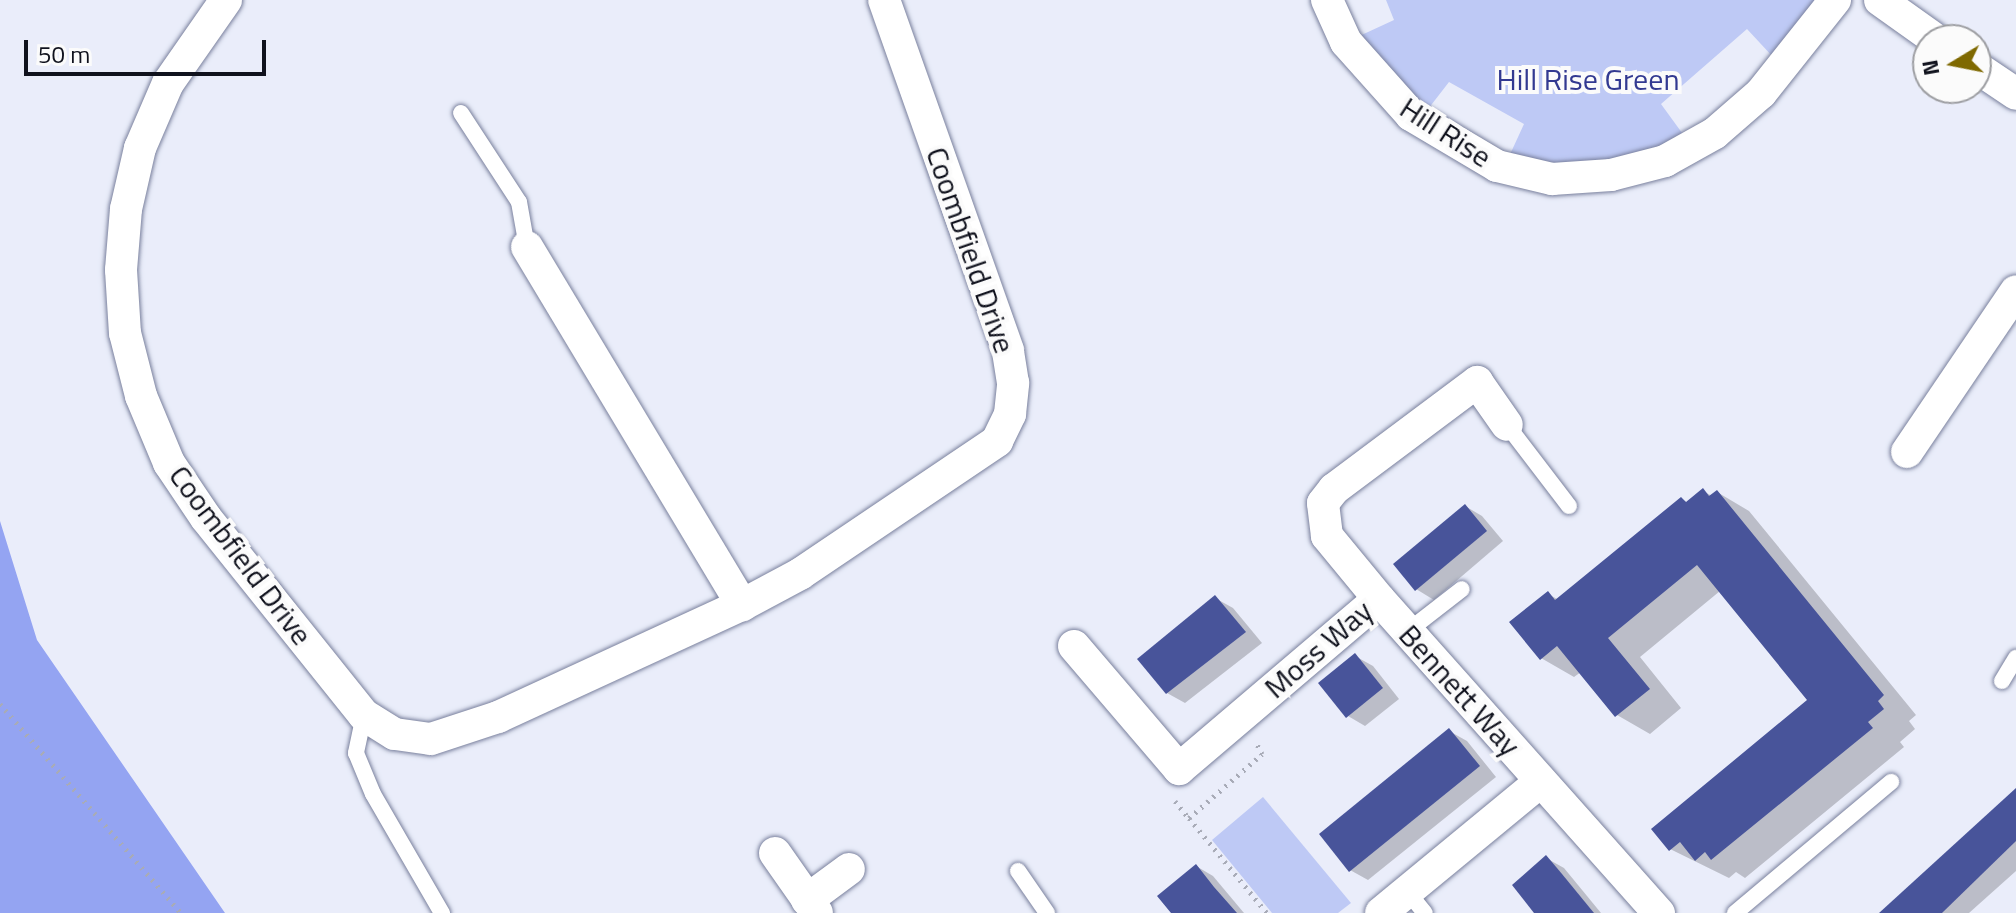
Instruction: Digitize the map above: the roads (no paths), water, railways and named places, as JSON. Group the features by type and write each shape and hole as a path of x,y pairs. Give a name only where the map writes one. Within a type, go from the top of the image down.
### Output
{"street":[{"name":"Coombfield Drive","path":"226,0 168,83 140,148 122,255 125,333 141,396 169,463 206,518 364,715 395,734 431,739 462,732 742,605 800,574 973,461 997,441 1010,414 1013,383 1008,350 884,0"},
{"name":"Hill Rise","path":"1327,0 1346,42 1411,115 1497,166 1552,179 1611,175 1665,161 1715,133 1761,93 1835,0"},
{"path":"1880,0 1914,24"},
{"path":"1992,78 2016,94"},
{"path":"527,247 742,605"},
{"path":"1907,452 2016,291"},
{"name":"Moss Way","path":"1074,646 1179,769 1379,599 1327,536 1323,503 1334,489 1477,382 1507,425"},
{"name":"Bennett Way","path":"1379,599 1659,913"},
{"name":"Bennett Way","path":"1381,913 1416,902 1541,781"},
{"path":"775,853 812,906 849,869"}],"lane":[{"path":"461,113 519,202 527,247"},
{"path":"1507,425 1569,506"},
{"path":"1408,631 1462,589"},
{"path":"2002,681 2016,658"},
{"path":"364,715 356,753 373,794 442,913"},
{"path":"1735,913 1891,782"},
{"path":"1018,871 1047,913"}],"park label":[{"name":"Hill Rise Green","path":"1588,79"}]}
